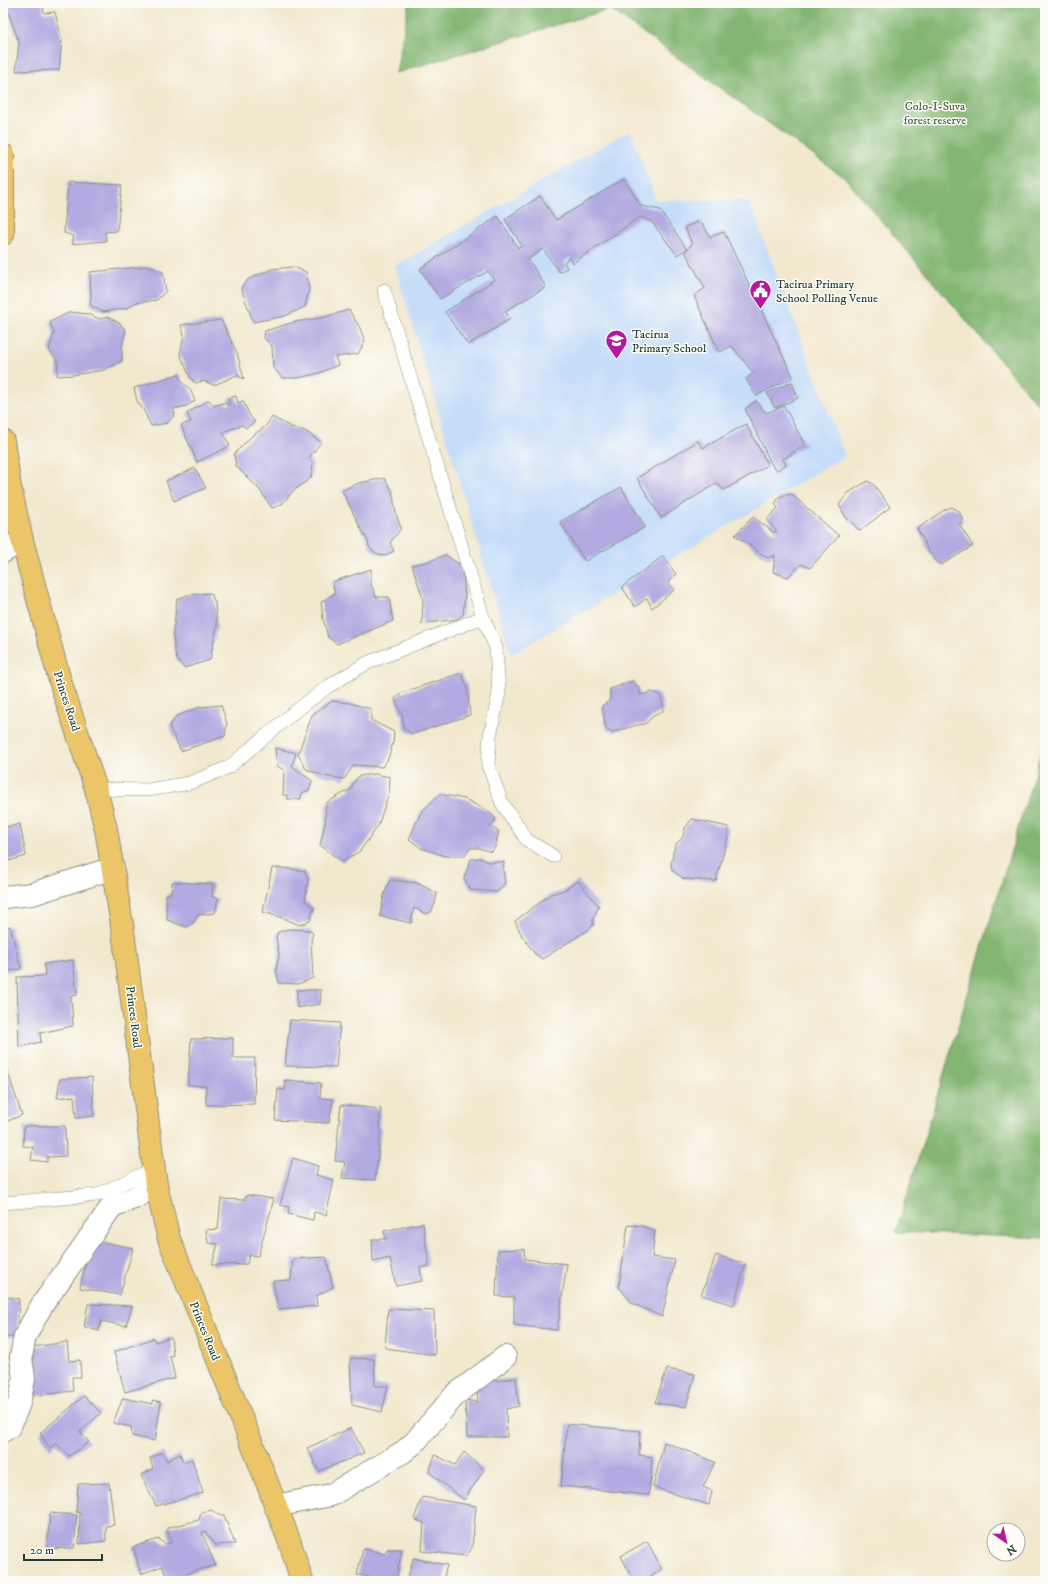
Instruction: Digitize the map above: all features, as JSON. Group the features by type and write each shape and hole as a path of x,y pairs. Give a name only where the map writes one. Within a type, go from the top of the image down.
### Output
{"main road":[{"path":"3,155 3,234"},
{"name":"Princes Road","path":"3,441 10,487 22,540 60,681 96,789 106,829 123,931 155,1177 169,1239 258,1459 290,1543 302,1581"}],"street":[{"path":"3,552 22,540"},
{"path":"3,897 32,894 113,868"},
{"path":"3,1431 10,1426 19,1403 24,1379 21,1357 25,1336 42,1305 112,1206 134,1198 155,1177"},
{"path":"275,1506 331,1495 403,1452 414,1443 455,1395 505,1357"}],"lane":[{"path":"384,290 483,617 496,648 499,693 490,736 488,764 502,802 527,840 553,856"},
{"path":"96,789 148,790 190,783 229,767 293,713 329,686 367,663 483,617"},
{"path":"3,1203 97,1195 155,1177"}],"shaded area":[{"name":"Tacirua Primary School","path":"630,130 656,200 749,201 845,456 511,655 395,266"}],"green space":[{"name":"Colo-I-Suva forest reserve","path":"409,3 1045,3 1045,413 845,178 610,9 396,73"},
{"path":"1045,739 1045,1238 896,1232"}],"building":[{"path":"5,3 42,3 44,13 55,12 62,40 59,70 16,71 19,42"},
{"path":"624,179 641,206 660,210 687,249 677,255 651,221 640,217 573,263 570,257 564,262 567,268 559,272 543,249 528,259 546,287 505,311 510,319 468,345 445,312 494,280 488,271 440,299 420,269 498,216 518,248 522,246 505,219 540,196 556,220"},
{"path":"68,182 122,185 117,231 105,232 106,241 72,244 74,236 64,233"},
{"path":"701,221 710,237 724,232 793,377 756,396 746,379 753,373 732,346 719,352 694,296 705,288 685,252 692,244 685,227"},
{"path":"150,266 163,272 166,291 157,300 135,303 128,308 103,312 90,305 90,272"},
{"path":"293,267 306,272 309,289 305,307 285,316 253,322 241,288 249,279 272,269"},
{"path":"349,310 359,326 365,341 358,354 335,357 338,365 319,373 298,378 282,378 273,367 272,346 264,338 265,331 294,322 321,318"},
{"path":"70,312 88,314 99,319 108,317 119,323 126,330 122,345 122,361 104,370 57,376 58,362 49,350 54,333 50,322"},
{"path":"221,320 237,353 244,379 237,375 214,385 203,381 196,383 189,375 180,354 184,335 181,325"},
{"path":"179,374 182,382 190,389 195,401 187,406 173,409 175,415 167,423 151,426 144,411 137,401 134,388"},
{"path":"792,382 798,398 775,408 767,393"},
{"path":"236,396 238,403 243,401 250,416 255,422 246,428 242,425 223,432 230,446 197,462 181,425 191,422 187,413 209,400 214,406 226,402 227,405 230,404 228,398"},
{"path":"756,401 766,413 784,406 805,445 783,459 786,465 777,470 773,467 745,409"},
{"path":"272,417 291,427 305,431 321,442 309,458 313,464 311,478 293,491 282,504 272,508 259,489 236,466 234,454 253,435 265,427"},
{"path":"746,424 768,465 724,490 717,483 661,518 637,478 698,441 703,448"},
{"path":"195,468 206,488 174,501 166,481"},
{"path":"384,478 392,490 396,514 401,528 390,543 394,551 384,556 374,552 369,547 368,541 342,490 359,483"},
{"path":"868,481 874,485 890,507 860,531 845,516 839,505 848,493"},
{"path":"621,487 645,527 585,561 560,522"},
{"path":"791,494 839,536 810,568 801,564 788,577 773,572 775,555 768,558 735,535 753,517 773,532 777,532 767,519 778,508 775,504 779,497"},
{"path":"952,507 959,511 963,521 959,524 973,546 941,565 935,560 927,549 917,529 944,510"},
{"path":"445,555 462,566 465,594 463,615 457,619 422,624 423,599 412,565 430,561"},
{"path":"663,556 676,574 668,582 674,590 652,608 647,598 635,607 622,587"},
{"path":"371,569 371,584 376,597 389,597 393,621 337,644 328,637 323,619 321,602 335,593 332,582"},
{"path":"211,593 215,603 217,625 210,660 184,668 177,660 174,648 173,634 177,599 188,595"},
{"path":"461,673 467,686 470,715 413,734 404,729 402,715 395,699 401,693"},
{"path":"633,681 639,688 640,695 652,692 660,695 663,711 652,717 645,724 613,732 607,730 602,706 610,700 610,689"},
{"path":"332,701 350,703 371,709 371,720 394,732 393,743 388,759 382,767 354,765 344,779 325,776 306,769 298,754 312,715"},
{"path":"221,705 227,724 225,736 181,751 169,726 177,716 200,707"},
{"path":"275,748 296,753 292,766 312,781 309,790 302,793 301,799 287,799 287,795 283,795 284,770 277,766"},
{"path":"375,774 390,777 389,793 378,826 360,851 342,862 320,845 325,824 326,803 351,789 353,783 359,776"},
{"path":"440,794 465,799 488,811 496,819 490,827 499,831 495,847 492,852 479,848 470,848 465,856 445,856 421,848 409,839 421,812"},
{"path":"692,819 728,827 728,836 716,881 684,879 672,870 671,863 676,844 683,837 685,828"},
{"path":"20,824 26,856 9,861 6,852 3,853 3,828"},
{"path":"481,858 488,862 504,862 503,869 505,883 497,892 471,890 464,878 471,859"},
{"path":"272,868 305,871 308,880 305,901 314,908 310,921 299,925 286,919 263,912"},
{"path":"390,880 417,883 437,893 435,904 431,912 426,914 414,908 411,923 380,916 384,895"},
{"path":"578,881 599,906 593,919 593,925 588,930 542,959 535,954 522,936 515,921 551,894 564,890"},
{"path":"172,882 213,884 212,897 218,898 215,913 198,915 193,923 186,927 167,920 166,895 171,893"},
{"path":"10,926 21,969 3,972 3,928"},
{"path":"288,929 310,930 313,934 311,940 313,978 298,984 279,983 276,970 279,954 276,937 278,932"},
{"path":"73,960 77,995 71,996 73,1026 40,1033 41,1042 19,1047 17,977 45,976 44,964"},
{"path":"297,990 321,990 320,1004 297,1008"},
{"path":"290,1020 340,1023 336,1067 285,1066"},
{"path":"233,1038 233,1058 255,1058 254,1104 206,1105 206,1086 188,1085 191,1039"},
{"path":"6,1067 22,1115 3,1123 3,1069"},
{"path":"92,1077 94,1116 76,1118 74,1096 57,1098 60,1079"},
{"path":"285,1080 321,1083 320,1098 333,1099 329,1123 275,1120 278,1089 285,1090"},
{"path":"341,1105 381,1109 379,1126 381,1129 375,1180 342,1178 345,1162 335,1161"},
{"path":"24,1126 65,1126 66,1156 47,1157 47,1162 31,1160 33,1147 23,1146"},
{"path":"293,1158 318,1166 316,1175 334,1180 326,1215 314,1212 313,1220 288,1214 289,1207 280,1205"},
{"path":"247,1195 274,1199 258,1256 249,1255 247,1264 212,1265 218,1244 208,1243 206,1230 218,1229 221,1199 244,1200"},
{"path":"423,1223 429,1266 420,1268 422,1281 396,1286 390,1258 373,1262 372,1239 386,1239 384,1231"},
{"path":"628,1225 642,1226 655,1231 652,1257 675,1260 662,1317 632,1303 619,1287"},
{"path":"98,1241 133,1248 120,1295 80,1288 88,1254"},
{"path":"524,1249 525,1259 567,1264 557,1330 514,1325 514,1297 496,1296 498,1250"},
{"path":"716,1255 745,1264 734,1305 701,1295"},
{"path":"326,1257 333,1287 316,1296 317,1306 278,1309 273,1281 291,1280 293,1259"},
{"path":"7,1297 19,1299 17,1337 3,1337 3,1304 5,1304"},
{"path":"88,1304 132,1306 126,1326 101,1321 99,1331 84,1327"},
{"path":"388,1309 434,1311 435,1355 385,1348"},
{"path":"171,1337 173,1355 170,1356 175,1378 125,1392 114,1352 154,1338 155,1342"},
{"path":"67,1342 69,1361 80,1360 81,1377 72,1377 73,1391 33,1396 33,1347"},
{"path":"350,1358 374,1359 375,1386 388,1386 382,1412 352,1405"},
{"path":"667,1369 695,1374 686,1407 655,1403"},
{"path":"516,1378 519,1406 506,1409 507,1437 467,1437 465,1400 478,1402 476,1383"},
{"path":"84,1396 101,1413 80,1432 89,1442 69,1456 56,1443 50,1449 40,1433"},
{"path":"123,1398 153,1404 153,1400 161,1402 155,1441 132,1436 131,1427 113,1423"},
{"path":"567,1424 640,1431 639,1455 652,1457 649,1495 561,1486"},
{"path":"351,1428 364,1453 319,1471 307,1448"},
{"path":"664,1442 715,1462 703,1487 712,1491 709,1505 653,1487"},
{"path":"163,1452 167,1461 180,1454 183,1462 192,1459 203,1493 156,1506 141,1475 153,1469 150,1458"},
{"path":"464,1452 484,1470 464,1500 429,1472 435,1455 455,1465"},
{"path":"109,1483 114,1525 106,1526 106,1541 79,1544 80,1513 76,1512 78,1484"},
{"path":"422,1497 476,1506 472,1548 466,1556 422,1551 424,1523 414,1519"},
{"path":"212,1510 218,1515 224,1515 235,1544 215,1545 205,1531 202,1532 215,1565 168,1580 162,1566 141,1574 133,1547 159,1539 165,1544 171,1543 167,1528 199,1520 201,1512"},
{"path":"50,1513 77,1515 74,1548 47,1549"},
{"path":"647,1541 662,1569 645,1581 634,1581 621,1556"},
{"path":"363,1549 385,1554 387,1549 402,1549 396,1581 357,1575"},
{"path":"413,1558 447,1565 443,1581 407,1581"}],"place":[{"name":"Tacirua Primary School Polling Venue","path":"760,310"},
{"name":"Tacirua Primary School","path":"616,360"}]}
